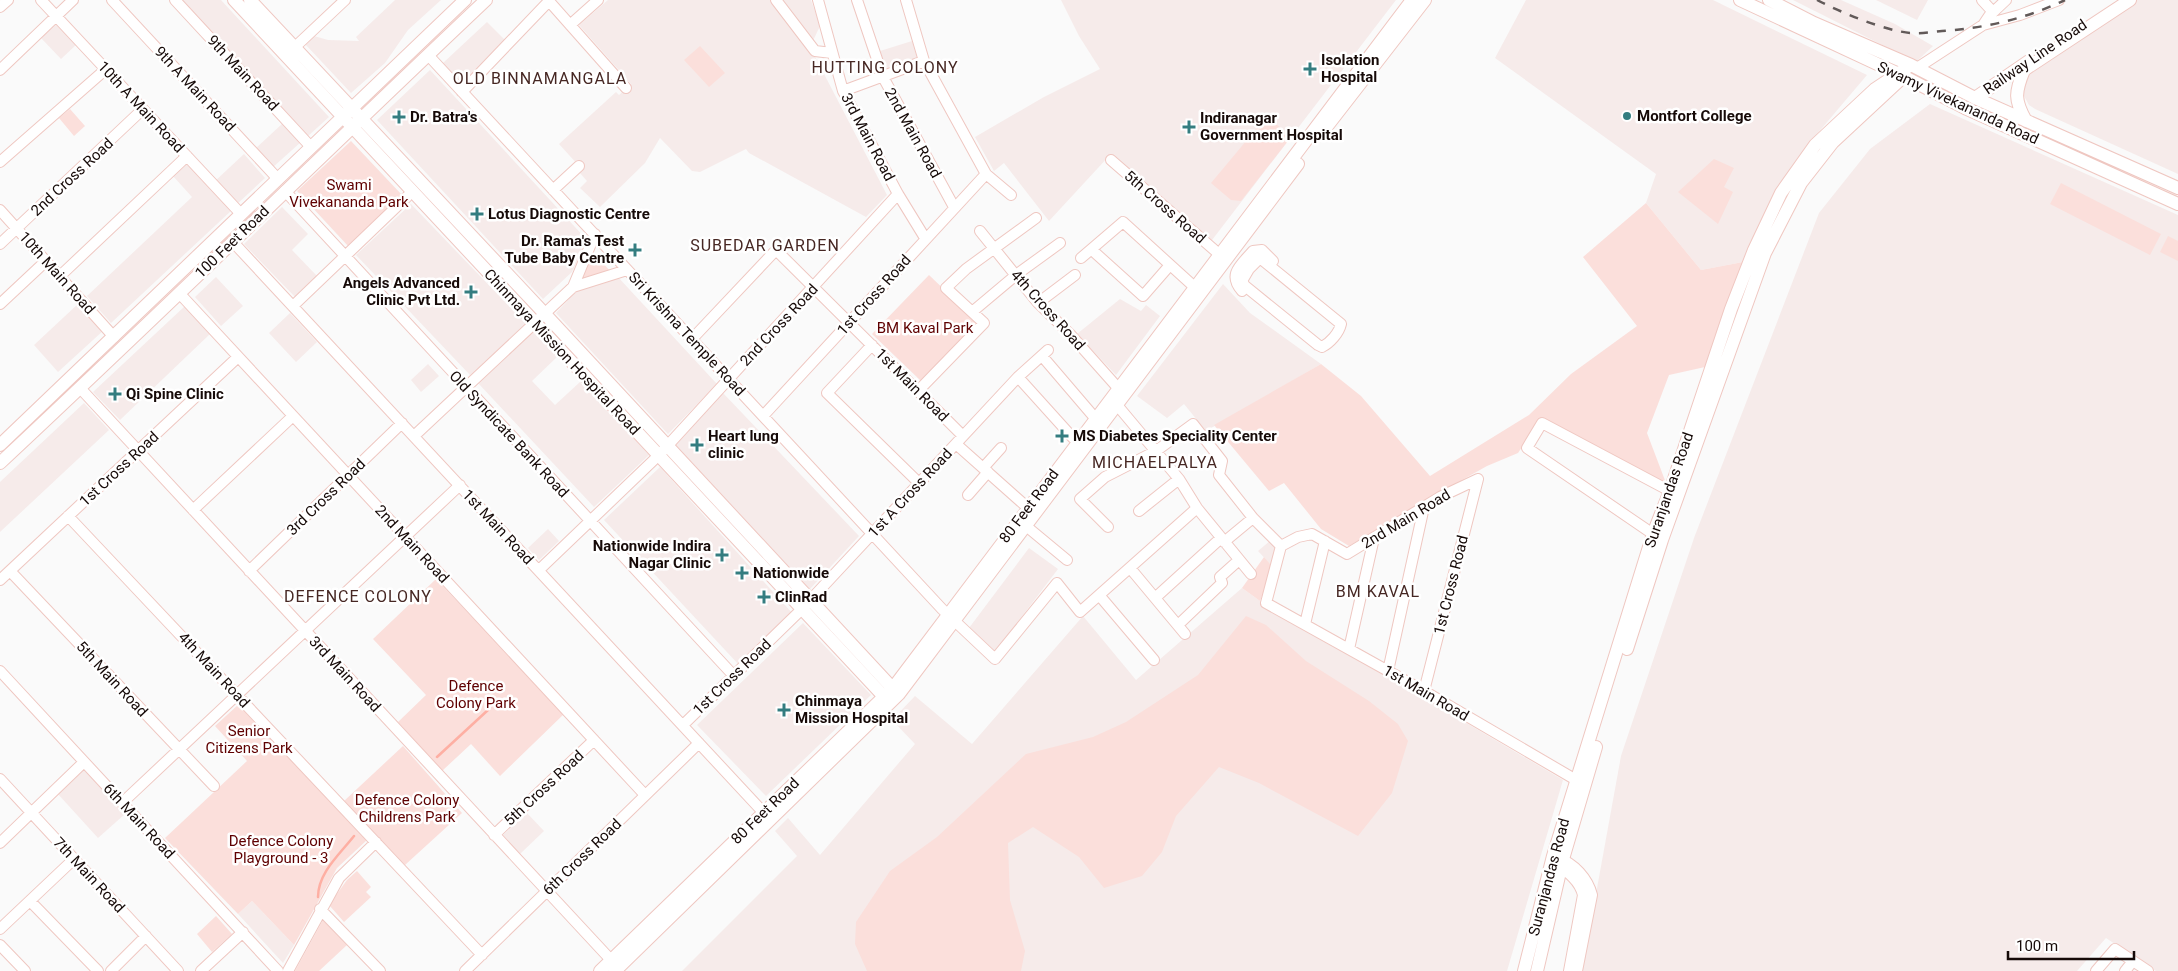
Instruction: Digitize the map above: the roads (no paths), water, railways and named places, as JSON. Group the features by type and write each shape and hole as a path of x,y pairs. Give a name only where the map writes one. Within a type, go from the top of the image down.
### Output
{"main road":[{"name":"Chinmaya Mission Hospital Road","path":"234,0 347,112 413,191 659,455 806,604 892,695"},
{"name":"Chinmaya Mission Hospital Road","path":"250,0 295,47 347,112"},
{"name":"100 Feet Road","path":"0,445 465,0"},
{"name":"100 Feet Road","path":"0,463 180,294 356,122 486,0"},
{"name":"80 Feet Road","path":"1227,254 1412,0"},
{"name":"80 Feet Road","path":"600,971 613,966 892,695 1118,388 1227,254 1425,0"},
{"name":"Swamy Vivekananda Road","path":"1740,0 1900,75 1965,108 2178,204"},
{"name":"Swamy Vivekananda Road","path":"1768,0 1814,23 1914,66 1975,98 2178,188"},
{"name":"Railway Line Road","path":"1975,98 2120,0"},
{"path":"2026,121 2017,100 2016,88 2024,70 2130,0"},
{"name":"Suranjandas Road","path":"1524,971 1653,534 1670,491 1731,310 1754,250 1781,193 1815,145 1875,89 1914,66"},
{"name":"Suranjandas Road","path":"1580,783 1662,540 1765,253 1801,183 1834,142 1900,75"},
{"name":"Chinmaya Mission Hospital Road","path":"356,122 546,314 668,445 806,604"},
{"name":"80 Feet Road","path":"950,618 1026,526 1117,405 1198,290"},
{"name":"80 Feet Road","path":"613,966 763,812 820,765"},
{"name":"Suranjandas Road","path":"1537,971 1557,861"}],"street":[{"path":"0,7 8,0"},
{"name":"10th A Main Road","path":"41,0 241,214"},
{"path":"0,70 74,0"},
{"name":"9th A Main Road","path":"112,0 278,179"},
{"name":"9th Main Road","path":"175,0 311,146"},
{"path":"295,47 345,0"},
{"path":"462,92 549,0 626,88"},
{"path":"570,25 598,0"},
{"path":"776,0 815,51 832,53"},
{"name":"3rd Main Road","path":"818,0 843,91 898,194 925,238"},
{"name":"2nd Main Road","path":"857,0 883,78 954,207"},
{"path":"906,0 924,61 986,174 1011,195"},
{"path":"1982,0 1993,12"},
{"path":"1983,25 2006,0"},
{"path":"1914,66 1983,25 2020,15 2060,0"},
{"name":"Sri Krishna Temple Road","path":"428,54 950,618"},
{"path":"843,91 883,78 924,61"},
{"path":"0,162 106,69"},
{"name":"2nd Cross Road","path":"0,244 143,110"},
{"path":"60,276 187,156"},
{"name":"5th Cross Road","path":"1112,160 1227,254 1246,266"},
{"path":"553,190 579,166"},
{"name":"1st Cross Road","path":"763,416 986,174"},
{"path":"293,306 413,191"},
{"name":"Old Syndicate Bank Road","path":"285,192 734,676"},
{"name":"2nd Cross Road","path":"659,455 898,194"},
{"name":"10th Main Road","path":"0,210 114,337"},
{"path":"918,391 984,323 946,288 994,247 1036,218"},
{"path":"1081,258 1123,222 1198,290"},
{"name":"4th Cross Road","path":"980,231 1038,303 1070,334 1118,388"},
{"path":"414,436 573,287 595,234"},
{"name":"1st Main Road","path":"233,242 763,812"},
{"path":"972,312 1016,275 1060,243"},
{"name":"1st Main Road","path":"692,339 776,250 918,391 986,470 1028,508"},
{"path":"1092,250 1143,296 1170,266"},
{"path":"1244,294 1234,281 1235,276 1246,266 1260,258 1264,260 1341,324 1340,330 1327,345 1322,347 1318,345 1245,286 1242,280 1246,266 1253,251 1258,250 1275,262"},
{"path":"0,304 46,261"},
{"path":"573,287 627,270"},
{"path":"1038,303 1075,275"},
{"name":"2nd Main Road","path":"180,294 645,795"},
{"path":"872,346 827,393 920,482"},
{"name":"1st A Cross Road","path":"806,604 1018,376 1045,353 1095,418"},
{"name":"1st Cross Road","path":"0,580 238,357"},
{"path":"1018,376 1073,438"},
{"name":"3rd Main Road","path":"80,388 547,891 613,966"},
{"path":"1117,405 1179,479 1197,508 1251,574"},
{"path":"193,510 293,416"},
{"name":"3rd Cross Road","path":"249,571 402,423"},
{"path":"1653,534 1527,448 1542,423 1670,491"},
{"path":"1108,527 1080,499 1105,477 1156,450 1193,424 1222,461 1218,475 1253,518 1281,546"},
{"path":"968,495 1001,448"},
{"path":"539,570 659,455"},
{"path":"1139,511 1179,479"},
{"name":"2nd Main Road","path":"1281,546 1298,536 1312,534 1347,554 1424,507 1478,479"},
{"name":"1st Cross Road","path":"1424,691 1478,479"},
{"path":"122,803 460,485"},
{"path":"1388,671 1424,507"},
{"path":"950,618 995,659 1057,583 1080,612 1197,508"},
{"name":"4th Main Road","path":"68,516 482,955"},
{"path":"1155,598 1223,540 1253,518"},
{"path":"1026,526 1068,560"},
{"path":"1349,649 1374,538"},
{"path":"1305,624 1325,541"},
{"name":"1st Main Road","path":"1281,546 1266,603 1424,691 1580,783"},
{"path":"1178,625 1222,583 1220,577 1239,560"},
{"path":"1130,568 1185,634"},
{"name":"5th Main Road","path":"10,571 214,786"},
{"path":"1099,595 1154,660"},
{"name":"1st Cross Road","path":"682,725 806,604"},
{"name":"6th Main Road","path":"0,671 278,971"},
{"name":"5th Cross Road","path":"494,835 594,740"},
{"name":"6th Cross Road","path":"465,971 699,743"},
{"path":"0,843 84,762"},
{"name":"7th Main Road","path":"0,779 178,971"},
{"path":"288,971 320,909 339,878 376,842"},
{"path":"0,930 74,859"},
{"path":"1557,861 1579,885 1583,895 1569,971"},
{"path":"1557,861 1574,867 1590,885 1592,895 1577,971"},
{"path":"30,901 98,971"},
{"path":"320,909 380,971"},
{"path":"200,971 243,932"},
{"path":"111,971 146,936"},
{"path":"0,944 25,971"},
{"path":"2096,971 2115,949 2148,971"},
{"path":"2125,971 2133,962"}],"waterway":[{"path":"437,757 488,710"},
{"path":"318,897 325,872 354,836"}],"railway":[{"path":"1817,0 1876,25 1911,33 1974,28 2020,17 2065,0"}],"place":[{"name":"Isolation Hospital","path":"1310,69"},
{"name":"Montfort College","path":"1627,116"},
{"name":"Dr. Batra's","path":"399,117"},
{"name":"Indiranagar Government Hospital","path":"1189,127"},
{"name":"Lotus Diagnostic Centre","path":"477,214"},
{"name":"Dr. Rama's Test Tube Baby Centre","path":"635,250"},
{"name":"Angels Advanced Clinic Pvt Ltd.","path":"471,292"},
{"name":"Qi Spine Clinic","path":"115,394"},
{"name":"MS Diabetes Speciality Center","path":"1062,436"},
{"name":"Heart lung clinic","path":"697,445"},
{"name":"Nationwide Indira Nagar Clinic","path":"722,555"},
{"name":"Nationwide","path":"742,573"},
{"name":"ClinRad","path":"764,597"},
{"name":"Chinmaya Mission Hospital","path":"784,710"}],"district":[{"name":"HUTTING COLONY","path":"885,67"},
{"name":"OLD BINNAMANGALA","path":"540,78"},
{"name":"SUBEDAR GARDEN","path":"765,245"},
{"name":"MICHAELPALYA","path":"1155,462"},
{"name":"BM KAVAL","path":"1378,591"},
{"name":"DEFENCE COLONY","path":"358,596"}],"park label":[{"name":"Swami Vivekananda Park","path":"349,194"},
{"name":"BM Kaval Park","path":"925,328"},
{"name":"Defence Colony Park","path":"476,694"},
{"name":"Senior Citizens Park","path":"249,740"},
{"name":"Defence Colony Childrens Park","path":"407,808"},
{"name":"Defence Colony Playground - 3","path":"281,850"}]}
